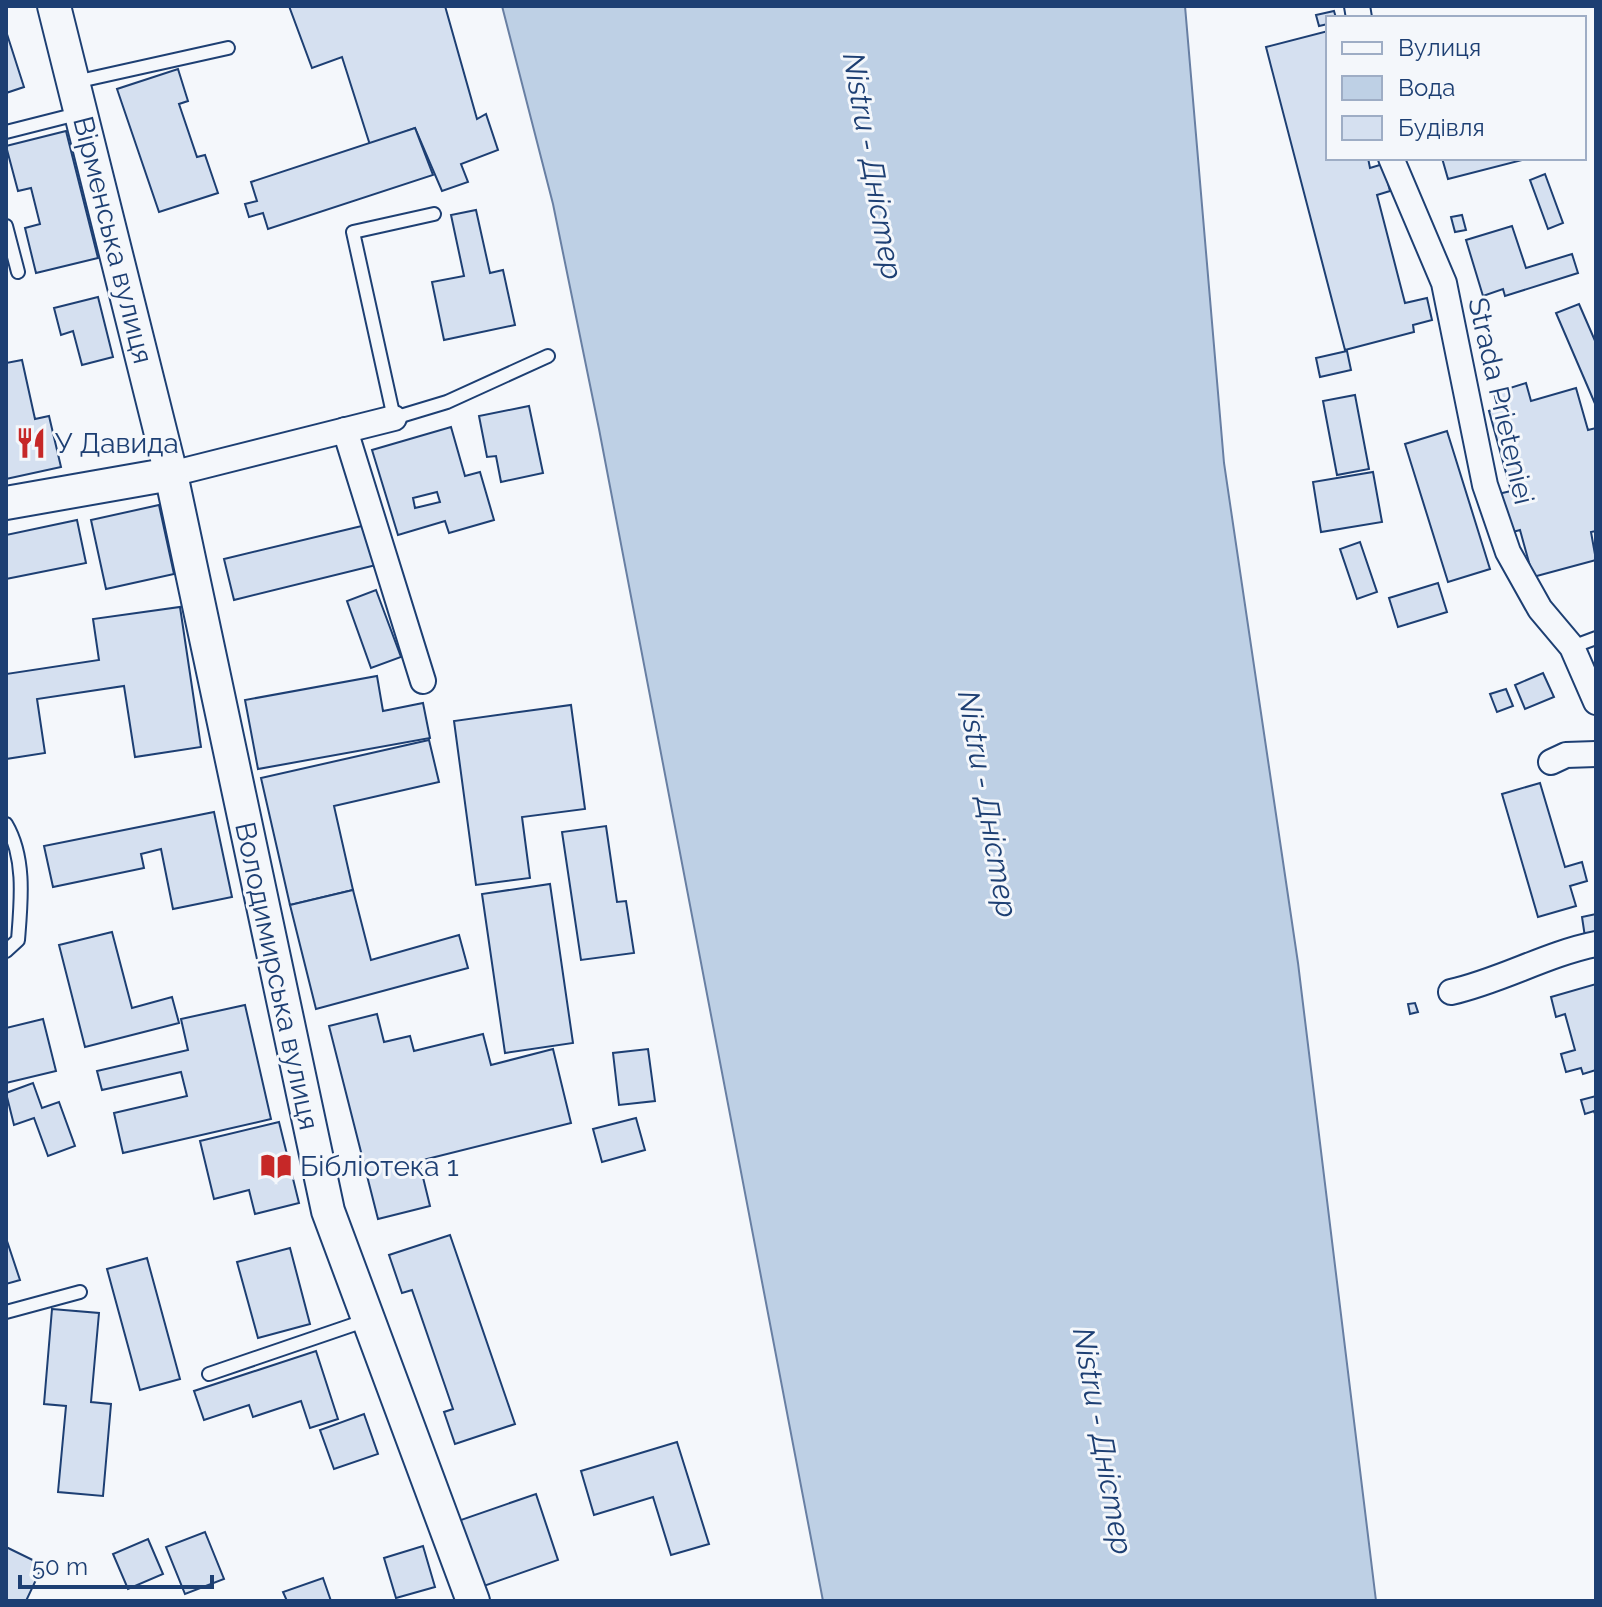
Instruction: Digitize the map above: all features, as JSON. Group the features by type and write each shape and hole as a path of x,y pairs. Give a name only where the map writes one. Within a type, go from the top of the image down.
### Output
{"main road":[{"name":"Вірменська вулиця","path":"54,6 171,474"},
{"path":"6,503 171,474"},
{"name":"Володимирська вулиця","path":"171,474 322,1184 367,1320 473,1601"}],"street":[{"name":"Strada Prieteniei","path":"1392,160 1416,209 1444,283 1485,485 1508,552 1540,609 1572,647 1596,702"},
{"path":"171,474 394,418"},
{"path":"345,430 423,681"},
{"path":"1551,762 1566,755 1596,754"},
{"path":"1451,992 1488,984 1555,954 1596,944"}],"lane":[{"path":"6,132 77,98 228,48"},
{"path":"434,214 353,232 394,418 447,402 548,356"},
{"path":"6,226 18,272"},
{"path":"1572,647 1596,638"},
{"path":"6,824 15,839 20,901 18,940 6,951"},
{"path":"6,1312 80,1292"},
{"path":"209,1374 367,1320"}],"water":[{"name":"Nistru - Дністер","path":"502,6 1185,6 1224,463 1298,963 1376,1601 823,1601 599,429 553,204"}],"building":[{"path":"289,6 445,6 477,119 486,114 498,150 461,164 468,182 442,191 415,128 370,145 342,57 312,68"},
{"path":"1334,11 1335,16 1326,16 1326,24 1319,26 1316,15"},
{"path":"6,31 24,87 6,93"},
{"path":"1326,32 1326,160 1368,160 1370,168 1383,164 1390,191 1377,195 1405,303 1427,298 1432,320 1413,325 1414,332 1345,350 1266,47"},
{"path":"178,69 188,101 179,104 197,157 205,155 218,193 159,212 117,89"},
{"path":"415,128 433,175 268,229 263,213 249,217 245,204 257,201 251,182"},
{"path":"66,131 98,258 36,273 25,228 40,224 31,188 18,191 6,146"},
{"path":"1443,160 1522,160 1448,179"},
{"path":"1545,174 1563,223 1548,229 1530,180"},
{"path":"476,210 490,273 503,270 515,325 444,340 432,282 464,276 451,215"},
{"path":"1462,215 1466,230 1455,232 1451,217"},
{"path":"1512,226 1526,268 1572,254 1578,273 1505,296 1503,289 1483,296 1466,240"},
{"path":"98,297 113,357 82,365 73,331 61,335 54,308"},
{"path":"1579,304 1596,343 1596,406 1556,313"},
{"path":"1347,351 1351,370 1320,377 1316,358"},
{"name":"У Давида","path":"22,360 35,419 49,416 61,467 6,479 6,363"},
{"path":"1526,383 1531,401 1576,388 1588,430 1596,428 1596,531 1591,532 1596,560 1533,577 1520,530 1509,533 1498,494 1511,491 1489,411 1498,408 1494,393"},
{"path":"1355,395 1369,469 1337,475 1323,401"},
{"path":"529,406 543,473 501,482 496,456 487,457 479,416"},
{"path":"451,427 465,476 480,472 494,520 449,533 445,521 398,535 372,450","holes":["437,492 440,502 415,508 413,498"]},
{"path":"1447,431 1490,569 1448,582 1405,444"},
{"path":"1373,472 1382,522 1321,532 1313,482"},
{"path":"159,505 174,574 106,589 91,520"},
{"path":"77,520 86,563 6,579 6,535"},
{"path":"366,525 376,565 234,600 224,559"},
{"path":"1360,542 1377,592 1357,599 1340,549"},
{"path":"1438,583 1447,612 1398,627 1389,598"},
{"path":"376,590 401,657 371,668 347,601"},
{"path":"180,607 201,747 135,757 124,686 37,699 45,753 6,759 6,674 99,660 93,619"},
{"path":"1543,673 1554,697 1525,709 1515,685"},
{"path":"377,676 383,711 423,703 430,738 258,769 245,700"},
{"path":"1506,689 1513,706 1497,712 1490,694"},
{"path":"571,705 585,809 522,817 530,878 476,885 454,721"},
{"path":"429,740 439,782 334,806 353,890 290,905 261,778"},
{"path":"1540,783 1565,867 1582,862 1587,881 1570,886 1576,906 1538,917 1502,794"},
{"path":"214,812 232,897 173,909 161,849 141,854 144,868 53,887 44,846"},
{"path":"606,826 617,902 626,901 634,953 581,960 562,832"},
{"path":"550,884 573,1043 505,1053 482,894"},
{"path":"353,890 371,960 459,935 468,968 316,1009 290,905"},
{"path":"1596,914 1596,935 1585,937 1582,917"},
{"path":"112,932 132,1008 172,997 179,1023 85,1047 59,945"},
{"path":"1596,984 1596,1070 1583,1074 1581,1068 1566,1072 1561,1054 1575,1050 1565,1014 1556,1017 1551,997"},
{"path":"1415,1003 1418,1012 1410,1014 1408,1004"},
{"path":"245,1005 271,1119 123,1153 114,1113 187,1096 181,1072 102,1090 97,1071 188,1050 181,1019"},
{"path":"377,1014 384,1042 410,1036 414,1051 483,1034 491,1065 553,1049 571,1123 419,1161 430,1206 378,1219 329,1026"},
{"path":"43,1019 56,1071 6,1083 6,1028"},
{"path":"648,1049 655,1101 619,1105 613,1053"},
{"path":"33,1083 42,1108 59,1102 75,1146 48,1156 34,1118 14,1125 6,1093"},
{"path":"1596,1096 1596,1117 1594,1111 1585,1114 1581,1100"},
{"path":"636,1118 645,1150 602,1162 593,1129"},
{"path":"279,1122 299,1203 255,1214 249,1190 214,1199 200,1141"},
{"path":"450,1235 515,1424 455,1444 444,1412 453,1409 412,1290 402,1293 389,1255"},
{"path":"6,1238 20,1280 6,1284"},
{"path":"290,1248 310,1324 258,1338 237,1262"},
{"path":"147,1258 180,1379 140,1390 107,1269"},
{"path":"52,1309 99,1313 91,1402 111,1404 103,1496 58,1492 66,1406 44,1404"},
{"path":"316,1351 338,1419 310,1428 301,1401 253,1417 249,1405 204,1420 194,1391"},
{"path":"364,1414 378,1454 334,1469 320,1430"},
{"path":"677,1442 709,1544 671,1555 653,1497 594,1515 581,1471"},
{"path":"536,1494 558,1560 478,1588 455,1522"},
{"path":"205,1532 224,1579 185,1594 166,1547"},
{"path":"148,1539 163,1574 128,1589 113,1554"},
{"path":"423,1546 435,1587 396,1598 384,1558"},
{"path":"6,1547 43,1565 26,1601 6,1601"},
{"path":"323,1578 331,1601 287,1601 283,1592"}],"place":[{"name":"У Давида","path":"31,443"},
{"name":"Бібліотека 1","path":"276,1166"}]}
